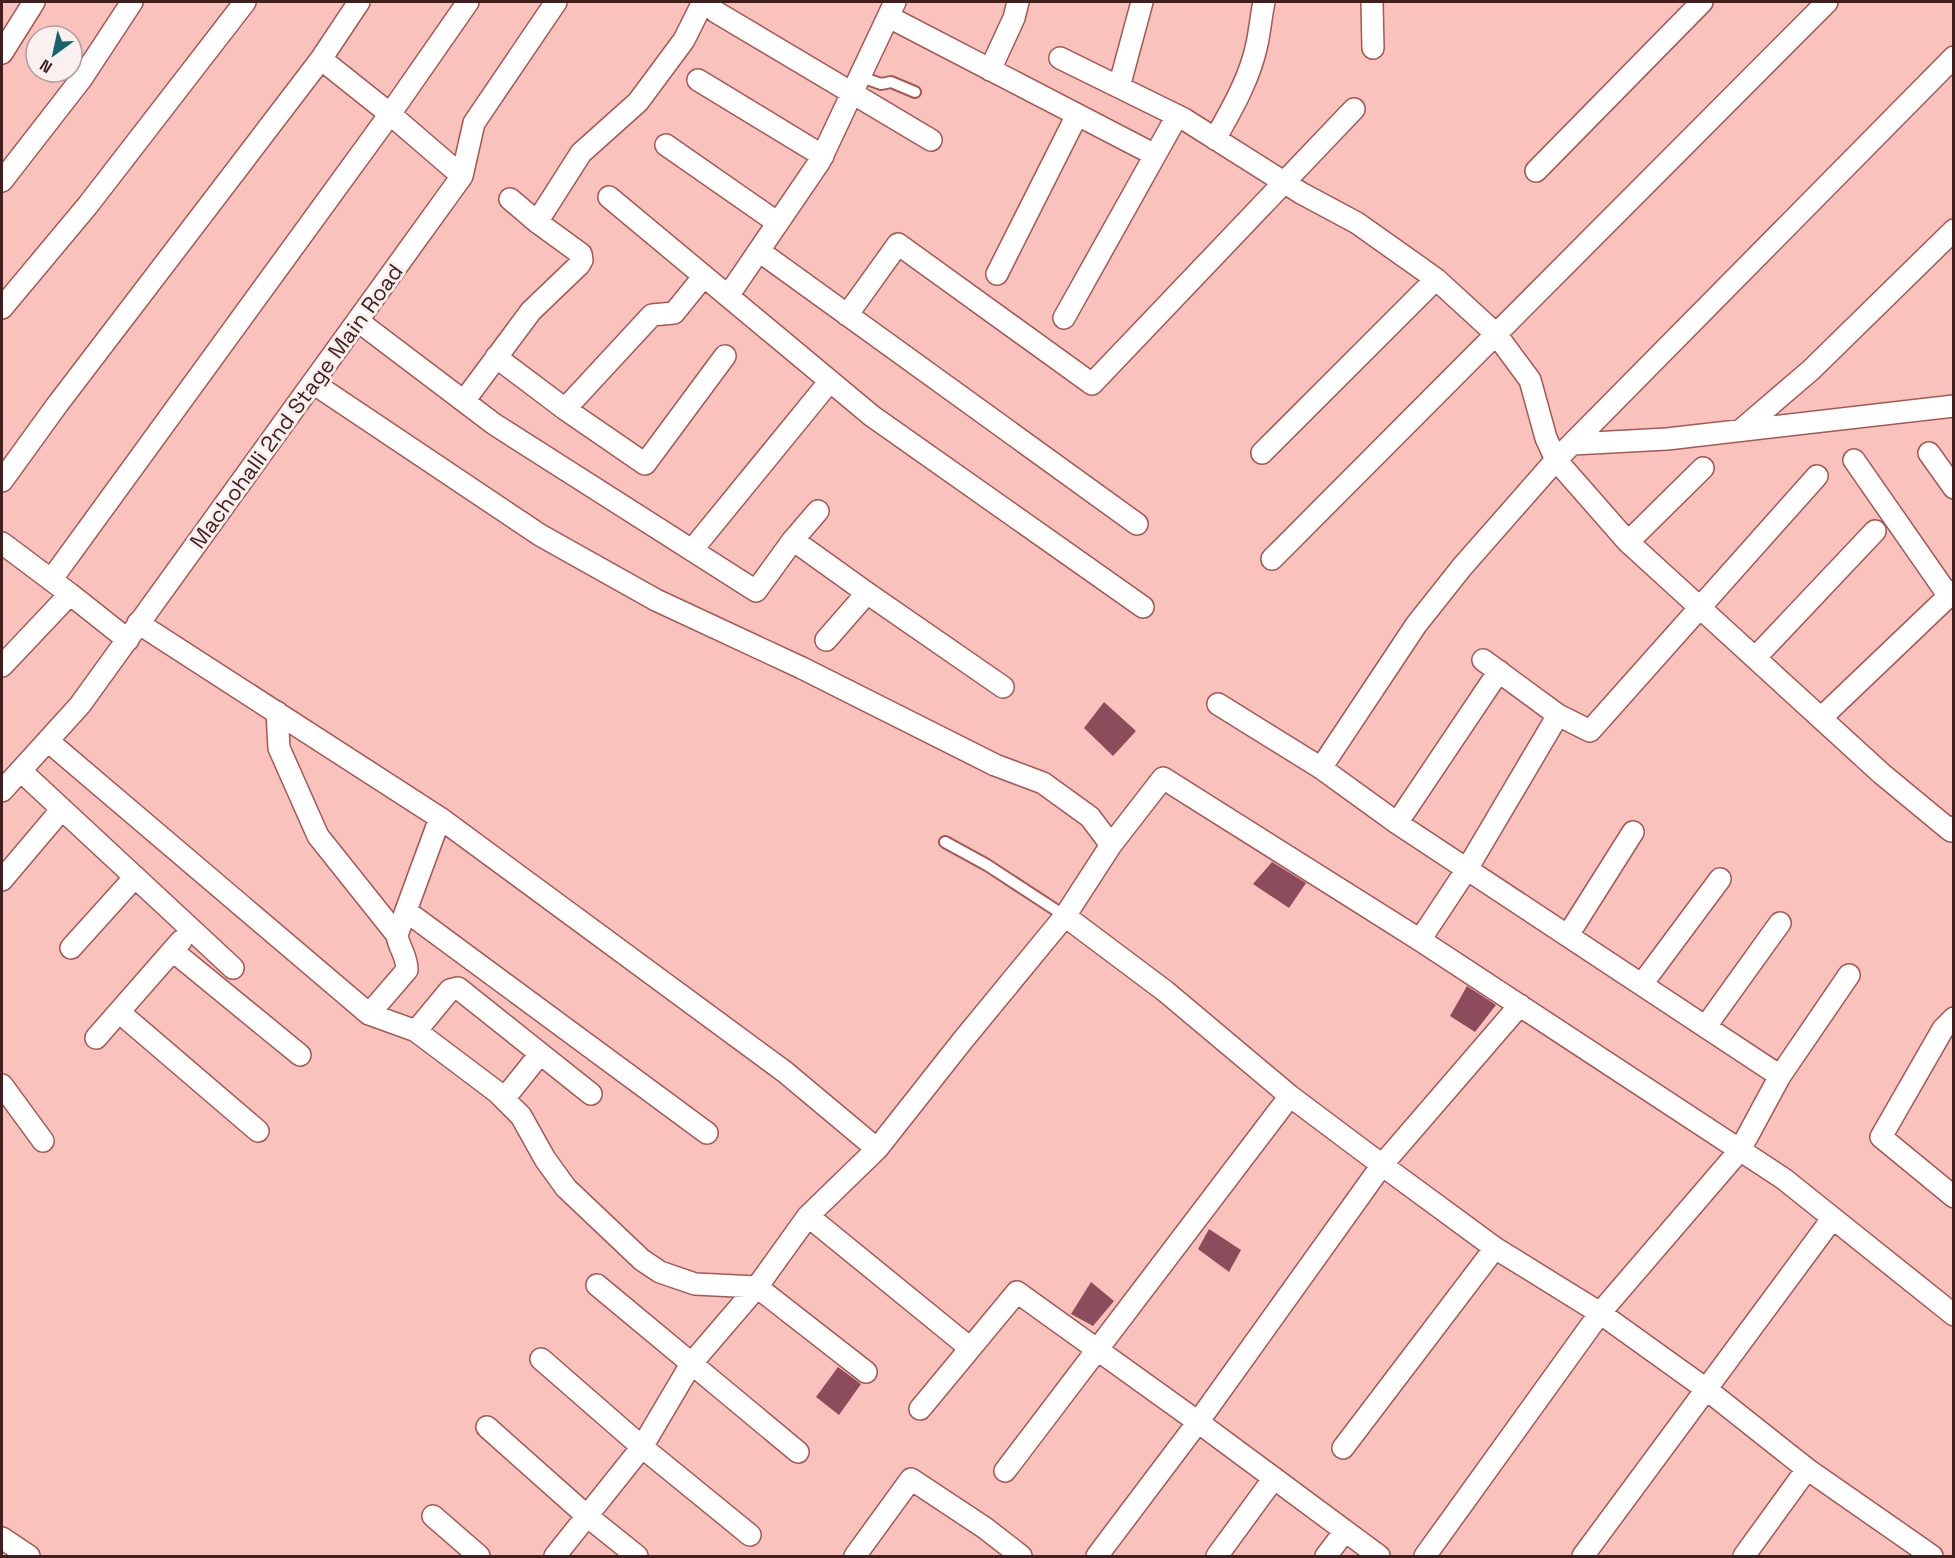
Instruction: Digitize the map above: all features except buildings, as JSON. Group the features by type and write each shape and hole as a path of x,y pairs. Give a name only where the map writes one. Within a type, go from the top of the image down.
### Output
{"street":[{"path":"2,53 34,2"},
{"path":"2,181 82,78 132,2"},
{"path":"2,308 88,205 245,2"},
{"path":"2,481 321,58 359,2"},
{"path":"51,580 390,114 468,2"},
{"name":"Machohalli 2nd Stage Main Road","path":"2,790 80,705 462,176 474,123 556,2"},
{"path":"990,70 1014,18 1018,2"},
{"path":"1119,87 1142,2"},
{"path":"1215,139 1240,94 1249,70 1257,45 1264,2"},
{"path":"1372,2 1374,48"},
{"path":"1536,171 1702,2"},
{"path":"1272,559 1827,2"},
{"path":"537,222 581,153 638,102 710,7 857,85 931,140"},
{"path":"728,296 823,156 892,9 990,70 1155,155"},
{"path":"1321,768 1416,626 1462,567 1556,460 1953,57"},
{"path":"321,58 462,176"},
{"path":"1060,58 1177,116 1284,183 1358,223 1436,279 1496,334 1530,380 1546,438 1556,460 1628,542 1882,774 1951,831 1953,827"},
{"path":"698,80 823,156"},
{"path":"848,315 898,244 1092,384 1354,109"},
{"path":"997,273 1077,115"},
{"path":"1064,318 1177,116"},
{"path":"666,145 778,224"},
{"path":"609,197 891,431 1143,607"},
{"path":"464,400 531,311 582,260 581,254 510,199"},
{"path":"1741,430 1811,370 1953,230"},
{"path":"759,251 1137,524"},
{"path":"565,409 652,315 674,313 704,276"},
{"path":"1262,453 1436,279"},
{"path":"358,321 494,424 756,591 793,540 818,511"},
{"path":"496,357 565,409 645,464 725,356"},
{"path":"692,550 830,381"},
{"path":"313,383 540,535 656,600 802,668 995,765 1043,783 1090,817 1111,845"},
{"path":"1572,444 1667,439 1953,406"},
{"path":"1929,453 1953,488"},
{"path":"1821,718 1951,593 1854,460"},
{"path":"1628,542 1703,468"},
{"path":"1397,823 1491,665 1558,715 1590,731 1817,476"},
{"path":"1755,658 1875,531"},
{"path":"793,540 1003,687"},
{"path":"2,543 70,594 133,632 277,712 440,818 785,1072 877,1149"},
{"path":"826,640 867,593"},
{"path":"2,666 70,594"},
{"path":"1218,704 1321,768 1397,823 1780,1076"},
{"path":"277,712 279,748 318,836 397,935"},
{"path":"1420,940 1467,869 1558,715"},
{"path":"48,741 369,1014 416,1031 504,1099 521,1116 545,1160 566,1188 642,1260 660,1272 695,1284 757,1287 866,1372"},
{"path":"21,771 233,968"},
{"path":"555,1557 642,1447 691,1365 757,1287 808,1216 877,1149 1065,916 1111,845 1163,778 1420,940 1784,1179 1953,1315"},
{"path":"2,880 62,809"},
{"path":"369,1014 407,970 407,958 398,944 397,935 440,818"},
{"path":"1568,935 1633,832"},
{"path":"71,948 135,877"},
{"path":"1642,984 1720,879"},
{"path":"406,911 707,1132"},
{"path":"1065,916 1165,991 1290,1096 1382,1165 1496,1248 1600,1313 1706,1389 1807,1469 1932,1557"},
{"path":"1706,1026 1780,923"},
{"path":"96,1038 191,930"},
{"path":"173,951 300,1055"},
{"path":"1425,1557 1600,1313 1740,1150 1780,1076 1848,975"},
{"path":"416,1031 450,990 458,988 591,1094"},
{"path":"1097,1557 1198,1422 1382,1165 1520,1005"},
{"path":"119,1012 258,1131"},
{"path":"1953,1018 1943,1029 1881,1137 1953,1197"},
{"path":"504,1099 540,1054"},
{"path":"2,1085 43,1141"},
{"path":"1005,1471 1290,1096"},
{"path":"808,1216 970,1348"},
{"path":"1583,1557 1832,1219"},
{"path":"1343,1448 1496,1248"},
{"path":"597,1285 798,1452"},
{"path":"920,1409 1017,1292 1198,1422 1379,1557"},
{"path":"541,1359 642,1447 750,1535"},
{"path":"487,1427 637,1557"},
{"path":"1744,1557 1807,1469"},
{"path":"855,1557 911,1479 985,1528 1022,1557"},
{"path":"1217,1557 1274,1479"},
{"path":"433,1516 479,1557"},
{"path":"1326,1557 1345,1531"},
{"path":"2,1538 29,1557"}],"lane":[{"path":"857,85 891,82 915,92"},
{"path":"945,842 996,871 1065,916"}]}
